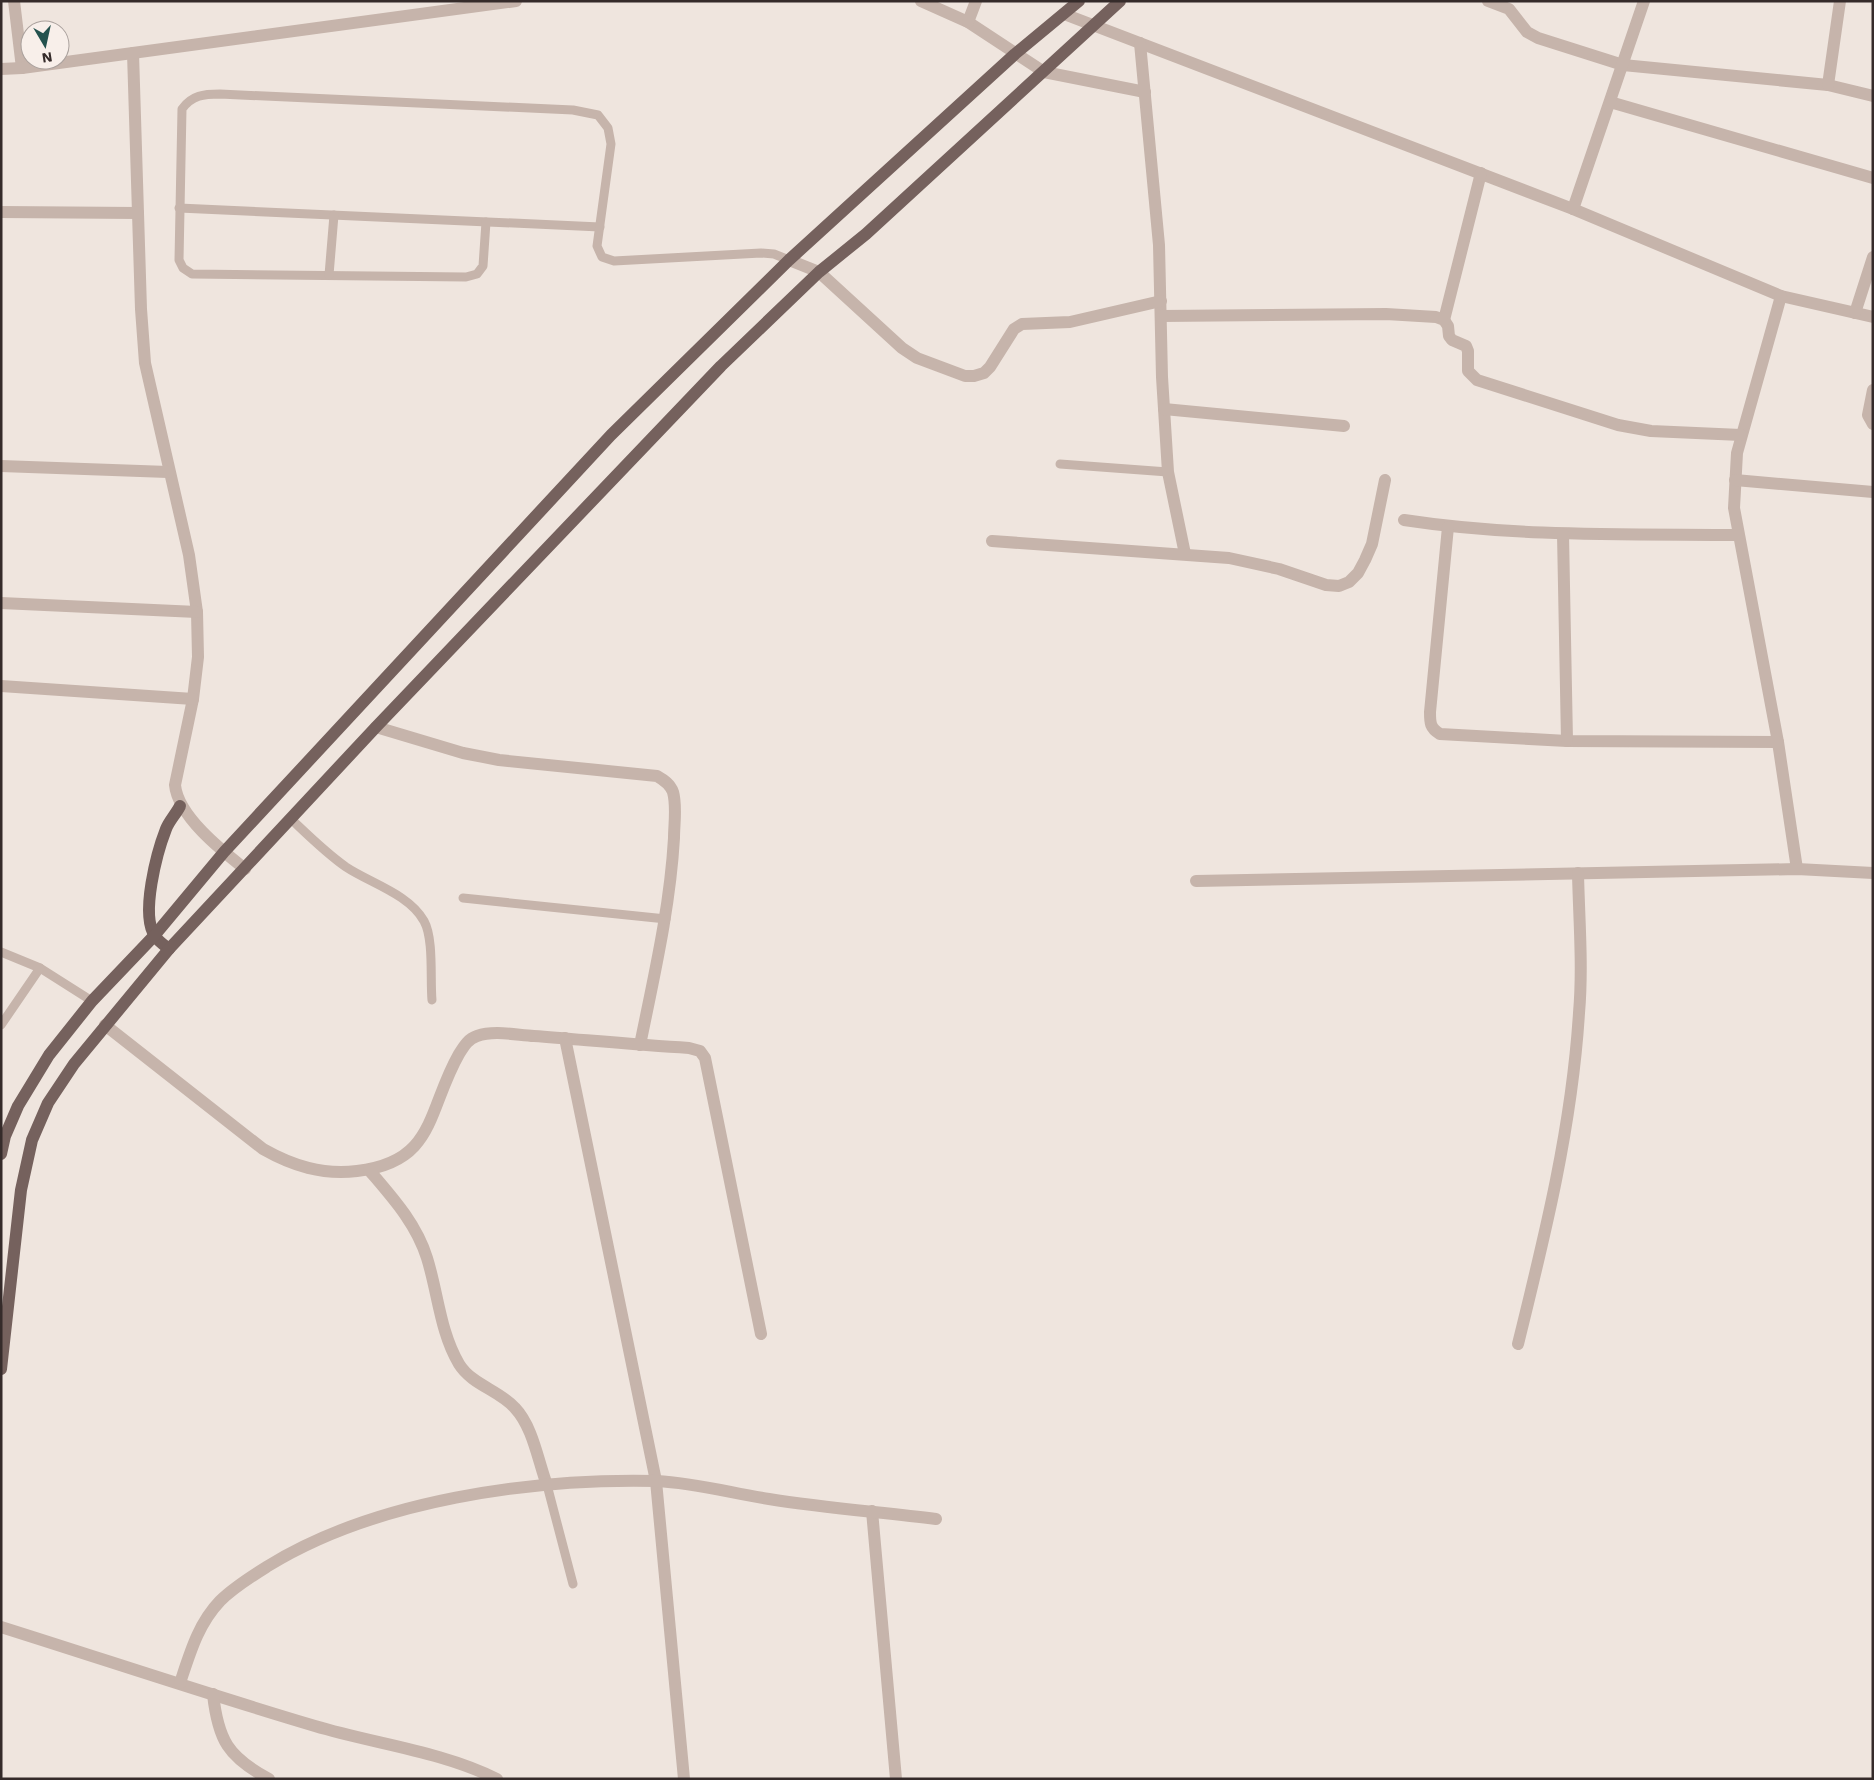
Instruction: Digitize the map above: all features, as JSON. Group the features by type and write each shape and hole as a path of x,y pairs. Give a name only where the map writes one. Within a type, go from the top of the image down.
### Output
{"main road":[{"path":"1,1154 5,1136 18,1106 49,1055 92,1001 154,936 224,852 611,435 789,260 1015,54 1079,1"},
{"path":"1,1369 20,1190 32,1140 48,1103 74,1064 105,1025 169,949 376,727 721,366 819,272 874,227 1120,1"},
{"path":"169,949 154,936 149,916 151,890 166,828 180,806"}],"street":[{"path":"14,1 20,51"},
{"path":"70,62 516,1"},
{"path":"921,1 968,22 1044,72 1145,92"},
{"path":"968,22 976,1"},
{"path":"1574,209 1644,1"},
{"path":"1828,85 1840,1"},
{"path":"1493,2 1509,9 1527,32 1538,38 1622,65 1828,85 1873,96"},
{"path":"1064,14 1574,209 1782,296 1873,317"},
{"path":"1140,43 1156,207 1168,472 1185,554"},
{"path":"133,53 145,364 168,472 189,555 197,612 198,657 193,699 175,785 176,795 180,806 224,852 245,869"},
{"path":"1,69 20,68"},
{"path":"1610,102 1873,178"},
{"path":"1480,173 1444,320 1452,340 1466,346 1468,351 1468,371 1477,380 1618,425 1651,431 1742,435"},
{"path":"1,212 138,213"},
{"path":"1855,313 1873,257"},
{"path":"789,260 819,272 902,348 917,358 964,376 984,373 990,367 1014,329 1022,324 1070,322 1161,301"},
{"path":"1782,296 1742,435 1735,480 1734,508 1778,742 1797,868"},
{"path":"1161,316 1386,314 1436,317 1444,320"},
{"path":"1873,390 1868,416 1873,424"},
{"path":"1164,409 1344,426"},
{"path":"1,466 168,472"},
{"path":"992,541 1185,554 1253,562 1338,586 1348,582 1358,572 1365,560 1372,544 1385,480"},
{"path":"1735,480 1873,492"},
{"path":"1404,520 1448,527 1563,534 1738,535"},
{"path":"1448,527 1430,712 1430,724 1440,734 1566,741 1778,742"},
{"path":"1563,534 1566,741"},
{"path":"1,603 197,612"},
{"path":"1,686 193,699"},
{"path":"376,727 463,753 499,760 657,776 667,782 673,792 675,810 666,919 640,1045"},
{"path":"1196,881 1797,868 1873,873"},
{"path":"1518,1344 1554,1194 1569,1111 1580,1011 1578,873"},
{"path":"105,1025 263,1149 283,1161 310,1170 340,1173 369,1170 394,1162 412,1151 424,1135 456,1060 467,1041 476,1036 489,1033 566,1038 689,1048 700,1051 705,1058 761,1334"},
{"path":"566,1038 656,1482 684,1779"},
{"path":"369,1170 406,1215 418,1235 427,1257 449,1343 460,1365 475,1381 498,1394 515,1407 523,1417 547,1485"},
{"path":"180,1683 201,1626 221,1600 252,1576 295,1550 360,1523 441,1501 547,1485 656,1482 706,1486 771,1500 936,1519"},
{"path":"872,1511 896,1779"},
{"path":"1,1627 359,1738 438,1757 482,1771 497,1779"},
{"path":"213,1694 216,1722 222,1739 252,1770 269,1779"}],"lane":[{"path":"486,222 483,266 477,274 450,278 192,274 183,268 179,260 182,109 188,101 200,94 220,94 573,110 598,115 608,128 611,144 597,246 602,257 614,261 761,253 774,254 789,260"},
{"path":"179,208 600,228"},
{"path":"329,275 334,215"},
{"path":"1060,464 1168,472"},
{"path":"291,820 347,868 398,897 415,910 424,921 428,935 432,1000"},
{"path":"462,898 666,919"},
{"path":"1,952 40,968 92,1001"},
{"path":"1,1025 40,968"},
{"path":"547,1485 573,1584"}]}
